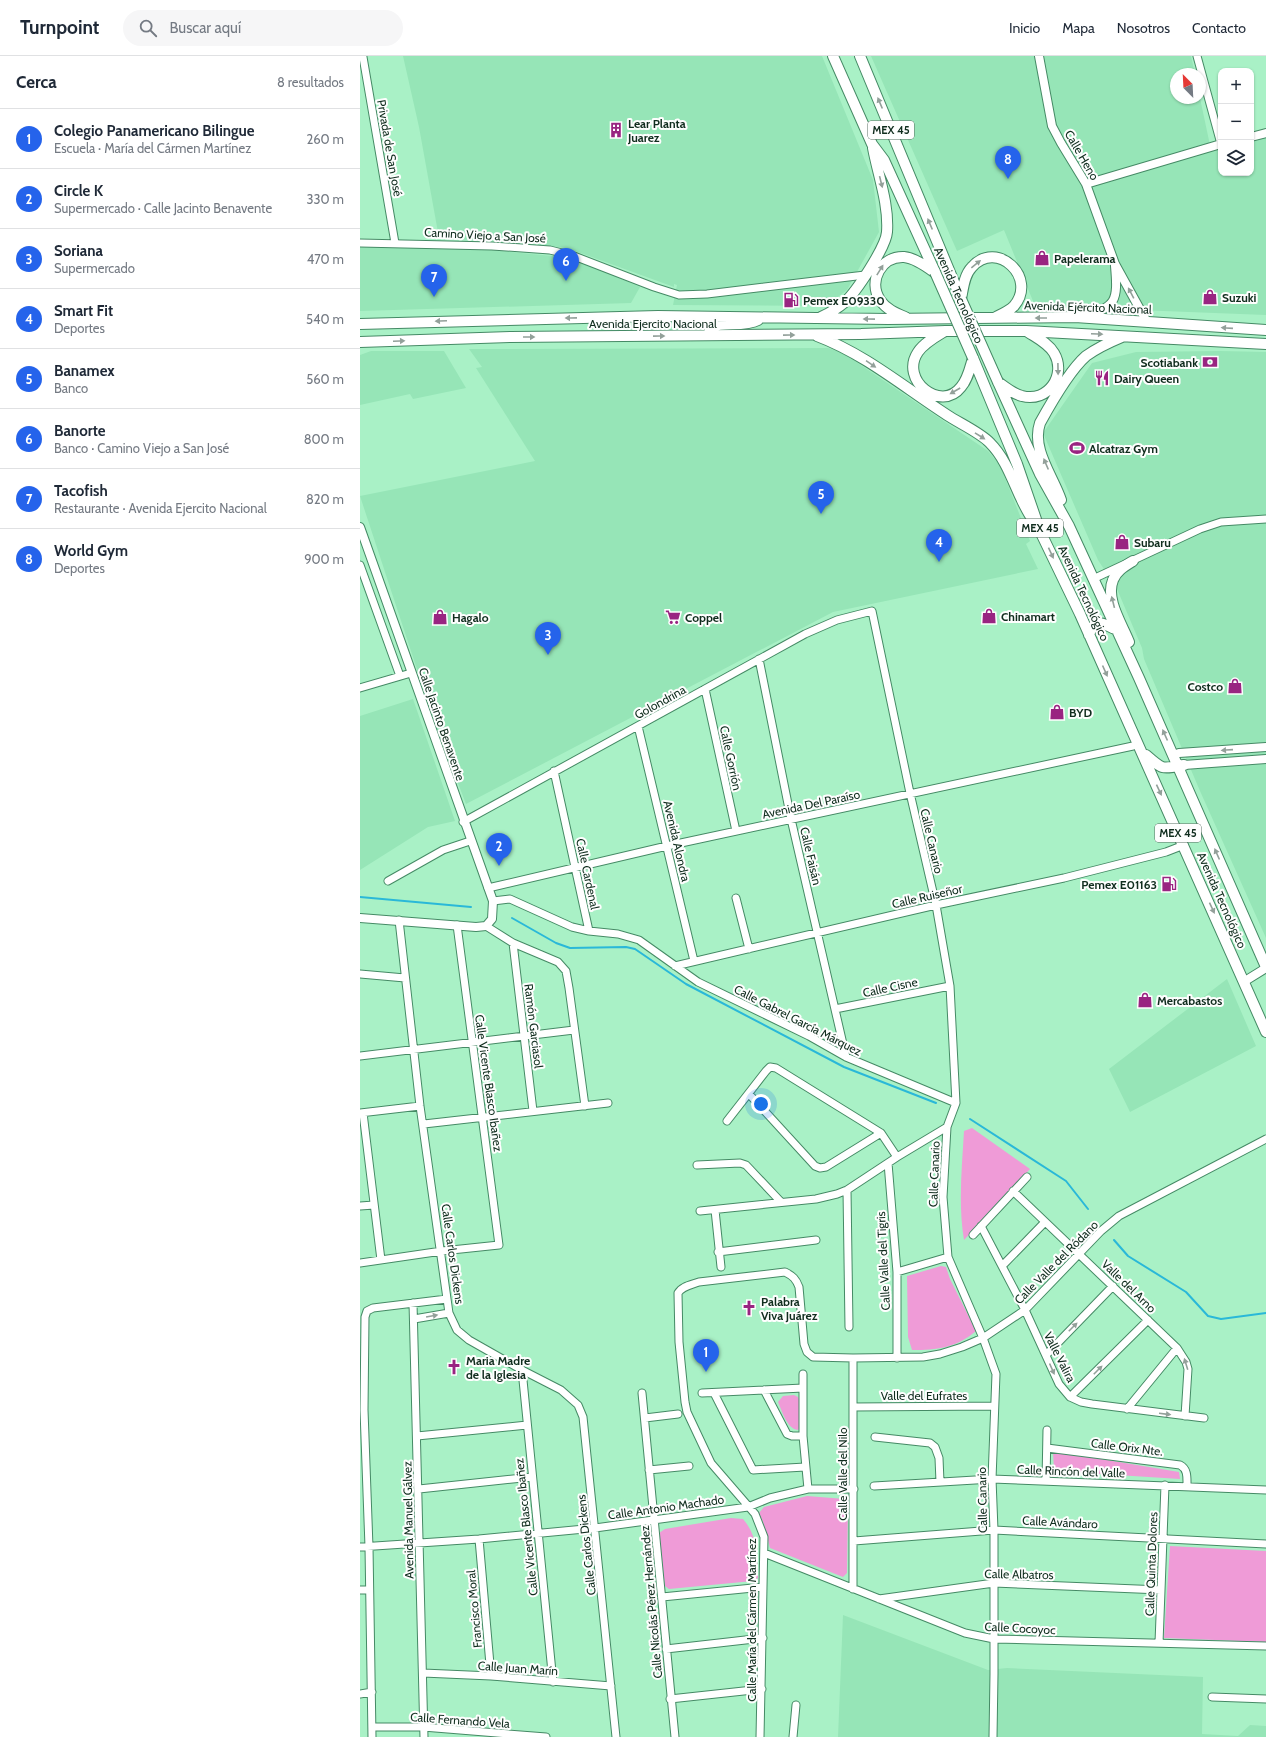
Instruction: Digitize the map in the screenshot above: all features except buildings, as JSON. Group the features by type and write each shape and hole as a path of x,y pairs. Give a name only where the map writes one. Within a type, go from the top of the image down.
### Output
{"main road":[{"name":"Avenida Tecnológico","path":"833,56 872,144 884,160 935,272 1017,464 1040,531 1090,635 1266,1032"},
{"name":"Avenida Tecnológico","path":"860,56 961,299 998,382 1040,474 1069,526 1173,755 1181,766 1265,963"},
{"path":"818,318 829,314 854,292 883,244 887,232 883,191 872,144"},
{"path":"908,319 891,311 880,300 876,285 878,271 882,265 888,261 905,257 923,264 935,272"},
{"path":"961,299 968,273 978,261 992,257 1008,262 1018,273 1021,282 1021,292 1018,300 1012,307 995,318"},
{"name":"Avenida Ejercito Nacional","path":"360,324 658,316 908,319"},
{"name":"Avenida Ejército Nacional","path":"908,319 1075,317 1266,330"},
{"path":"708,335 714,326 748,324 763,318"},
{"path":"973,358 965,380 957,391 951,394 940,396 931,394 923,389 913,373 914,360 923,347 946,331 1026,330 1266,344"},
{"path":"998,382 1014,393 1030,397 1044,393 1055,383 1059,368 1054,353 1049,347 1026,330"},
{"name":"Avenida Ejercito Nacional","path":"360,342 503,337 946,331"},
{"path":"812,334 852,351 948,416 990,442 1006,466 1028,514 1040,531"},
{"path":"1069,526 1059,496 1040,450 1037,430 1050,406 1076,368 1086,357 1095,350 1126,336"},
{"path":"1132,561 1116,574 1111,589 1115,609 1128,641 1139,678"},
{"path":"1090,635 1093,625 1096,623 1103,623 1115,629"},
{"path":"1139,747 1156,766 1162,768 1181,766"}],"street":[{"name":"Calle Heno","path":"1039,56 1052,126 1086,184 1115,264 1147,322"},
{"path":"1197,56 1220,140"},
{"name":"Privada de San José","path":"363,57 395,243"},
{"path":"1254,135 1266,132"},
{"path":"1086,184 1218,145"},
{"name":"Camino Viejo a San José","path":"360,243 395,243 550,250 574,256 654,288 679,295 707,294 865,275"},
{"name":"Calle Heno","path":"1075,317 1107,308 1112,302 1116,295 1115,264"},
{"path":"1093,578 1200,529 1221,522 1266,519"},
{"name":"Calle Jacinto Benavente","path":"360,527 463,822 493,901 492,919 486,926"},
{"path":"360,565 400,676"},
{"name":"Golondrina","path":"463,822 759,659 822,626 837,620 872,612"},
{"name":"Calle Canario","path":"872,612 910,793 936,905 950,986 956,1103 947,1127 943,1197 948,1257 983,1338 996,1374 992,1479 994,1530 992,1737"},
{"name":"Calle Faisán","path":"759,659 792,819 846,1057"},
{"path":"360,688 411,673"},
{"name":"Calle Gorrión","path":"705,689 736,831"},
{"name":"Avenida Alondra","path":"638,726 694,961"},
{"name":"Avenida Del Paraíso","path":"488,888 667,846 910,793 1133,746 1139,747"},
{"path":"1173,755 1179,753 1265,747 1266,760 1181,766"},
{"name":"Calle Cardenal","path":"554,771 589,931"},
{"path":"388,881 443,850 470,841"},
{"name":"Calle Ruiseñor","path":"675,966 936,905 1064,878 1158,854 1184,845"},
{"path":"736,898 749,949"},
{"path":"493,901 510,899 572,927 589,931"},
{"path":"360,918 476,927 486,926 512,943 558,962 566,971 585,1106"},
{"name":"Calle Carlos Dickens","path":"399,920 420,1106 424,1124 442,1251 449,1313 458,1330 469,1340 561,1390 570,1397 581,1410 583,1417 612,1686 616,1737"},
{"name":"Calle Vicente Blasco Ibañez","path":"442,1251 499,1245 458,925"},
{"name":"Calle Gabrel García Márquez","path":"589,931 618,934 639,940 698,982 809,1036 846,1057 956,1103"},
{"name":"Ramón Garciasol","path":"512,943 533,1111"},
{"path":"1244,981 1265,963"},
{"path":"360,974 405,978"},
{"name":"Calle Cisne","path":"835,1009 950,986"},
{"path":"360,1056 414,1048 524,1037 574,1030"},
{"path":"727,1121 770,1067 776,1068 881,1133 897,1157"},
{"path":"750,1094 816,1166 820,1168 826,1167 881,1133"},
{"path":"424,1124 608,1103"},
{"path":"381,1260 374,1205 364,1151 361,1113 420,1106"},
{"path":"700,1211 827,1197 847,1190 897,1157 947,1127"},
{"name":"Calle Valle del Ródano","path":"825,1358 897,1358 940,1354 983,1338 1025,1310 1101,1231 1119,1216 1266,1139"},
{"path":"697,1165 740,1163 746,1165 781,1202"},
{"name":"Calle Valle del Tigris","path":"888,1163 896,1272 897,1358"},
{"path":"973,1235 1027,1176"},
{"path":"847,1190 849,1327"},
{"name":"Valle del Arno","path":"1013,1192 1114,1286 1177,1348 1184,1357 1188,1369 1185,1416"},
{"path":"360,1206 374,1205"},
{"path":"715,1210 718,1252 721,1267"},
{"path":"1003,1265 1045,1222"},
{"name":"Valle Valira","path":"981,1226 1003,1265 1059,1384 1070,1397 1081,1402 1204,1418"},
{"path":"718,1252 816,1240"},
{"path":"360,1263 442,1251"},
{"path":"896,1272 948,1257"},
{"name":"Calle María del Cármen Martínez","path":"760,1737 764,1537 761,1526 755,1514 711,1463 687,1412 679,1342 678,1293 686,1286 699,1282 768,1273 785,1272 792,1275 797,1280 799,1287 805,1349 813,1357 825,1358"},
{"path":"1046,1354 1114,1286"},
{"path":"372,1737 369,1547 363,1501 362,1363 365,1317 368,1311 373,1308 447,1299"},
{"name":"Avenida Manuel Gálvez","path":"413,1303 419,1489 424,1737"},
{"path":"414,1319 449,1313"},
{"path":"1070,1397 1148,1320"},
{"path":"1127,1409 1177,1348"},
{"name":"Calle Valle del Nilo","path":"853,1358 853,1589"},
{"name":"Calle Vicente Blasco Ibañez","path":"522,1370 553,1682"},
{"path":"803,1374 803,1436 808,1489"},
{"path":"702,1393 803,1388"},
{"path":"764,1390 787,1434 792,1436 803,1436"},
{"name":"Calle Nicolás Pérez Hernández","path":"642,1392 662,1597 670,1699 675,1737"},
{"path":"714,1393 753,1474 805,1467"},
{"name":"Valle del Eufrates","path":"853,1407 994,1406"},
{"path":"645,1418 678,1414"},
{"path":"417,1436 527,1425"},
{"path":"1046,1481 1047,1430"},
{"path":"875,1437 930,1444 935,1446 938,1458 940,1482"},
{"name":"Calle Orix Nte.","path":"1047,1448 1180,1464 1186,1472 1187,1486"},
{"path":"649,1470 690,1466"},
{"path":"419,1489 532,1477"},
{"name":"Calle Rincón del Valle","path":"874,1486 992,1479 1266,1490"},
{"name":"Calle Quinta Dolores","path":"1160,1643 1165,1485"},
{"name":"Calle Antonio Machado","path":"360,1547 419,1544 595,1528 748,1506 770,1498 808,1489 854,1489"},
{"name":"Calle Avándaro","path":"854,1541 994,1530 1266,1544"},
{"name":"Francisco Moral","path":"478,1539 491,1676"},
{"name":"Calle Cocoyoc","path":"764,1553 965,1633 994,1639 1266,1646"},
{"name":"Calle Albatros","path":"878,1599 994,1583 1161,1590"},
{"path":"662,1597 763,1587"},
{"path":"360,1590 369,1590"},
{"path":"666,1649 763,1638"},
{"name":"Calle Juan Marín","path":"422,1673 491,1676 612,1686"},
{"path":"670,1699 762,1689"},
{"path":"360,1694 372,1692"},
{"path":"1212,1697 1266,1699"},
{"path":"793,1737 796,1705"},
{"name":"Calle Fernando Vela","path":"372,1727 423,1727 546,1737"}],"shaded area":[{"path":"403,56 822,56 873,180 879,232 847,290 826,306 673,305 677,285 674,284 674,287 567,248 529,243 439,238 419,127"},
{"path":"871,56 1191,56 1194,68 1170,68 1170,104 1201,104 1211,150 1218,149 1218,176 1254,176 1254,140 1266,137 1266,315 1035,306 1004,230 957,251"},
{"path":"360,246 471,248 573,258 640,287 631,303 360,311"},
{"path":"828,348 843,353 988,451 1000,465 1030,541 1026,544 1038,569 833,612 466,804 434,721 360,496 535,461 476,368 482,367 469,349"},
{"path":"371,351 444,351 466,388 413,399 410,394 360,405 360,355"},
{"path":"1136,352 1266,352 1266,938 1200,791 1144,659 1142,648 1117,589 1098,560 1043,433 1092,363"},
{"path":"413,699 455,821 428,827 360,870 360,716"},
{"path":"1227,979 1256,1046 1130,1112 1109,1069"},
{"path":"972,1128 1030,1169 964,1240 961,1199 964,1131"},
{"path":"941,1266 946,1267 950,1279 976,1331 969,1337 946,1347 912,1350 908,1337 907,1276"},
{"path":"794,1395 798,1397 800,1401 800,1427 798,1430 794,1429 788,1423 778,1402 783,1396"},
{"path":"1053,1451 1179,1472 1180,1479 1054,1471"},
{"path":"807,1496 845,1499 848,1504 847,1573 843,1577 770,1548 759,1513 764,1507"},
{"path":"731,1518 743,1519 752,1532 756,1547 758,1578 753,1581 669,1589 665,1586 659,1533 665,1529"},
{"path":"1170,1546 1266,1551 1266,1642 1164,1638"},
{"path":"843,1615 988,1670 1007,1668 1203,1677 1202,1734 1238,1736 1250,1725 1266,1726 1266,1737 838,1737"}],"waterway":[{"path":"360,897 471,907"},
{"path":"512,918 556,943 570,948 626,947 635,949 686,984 844,1067 936,1103"},
{"path":"970,1119 1066,1181 1088,1209"},
{"path":"1114,1240 1128,1256 1186,1292 1208,1316 1221,1319 1266,1313"}],"place":[{"name":"Lear Planta Juarez","path":"616,130"},
{"name":"World Gym","path":"1008,179"},
{"name":"Papelerama","path":"1042,258"},
{"name":"Banorte","path":"566,281"},
{"name":"Tacofish","path":"434,297"},
{"name":"Suzuki","path":"1210,297"},
{"name":"Pemex E09330","path":"791,300"},
{"name":"Scotiabank","path":"1210,362"},
{"name":"Dairy Queen","path":"1102,378"},
{"name":"Alcatraz Gym","path":"1077,448"},
{"name":"Banamex","path":"821,514"},
{"name":"Subaru","path":"1122,542"},
{"name":"Smart Fit","path":"939,562"},
{"name":"Chinamart","path":"989,616"},
{"name":"Hagalo","path":"440,617"},
{"name":"Coppel","path":"673,617"},
{"name":"Soriana","path":"548,655"},
{"name":"Costco","path":"1235,686"},
{"name":"BYD","path":"1057,712"},
{"name":"Circle K","path":"499,866"},
{"name":"Pemex E01163","path":"1169,884"},
{"name":"Mercabastos","path":"1145,1000"},
{"name":"Palabra Viva Juárez","path":"749,1308"},
{"name":"Maria Madre de la Iglesia","path":"454,1367"},
{"name":"Colegio Panamericano Bilingue","path":"706,1372"}]}
